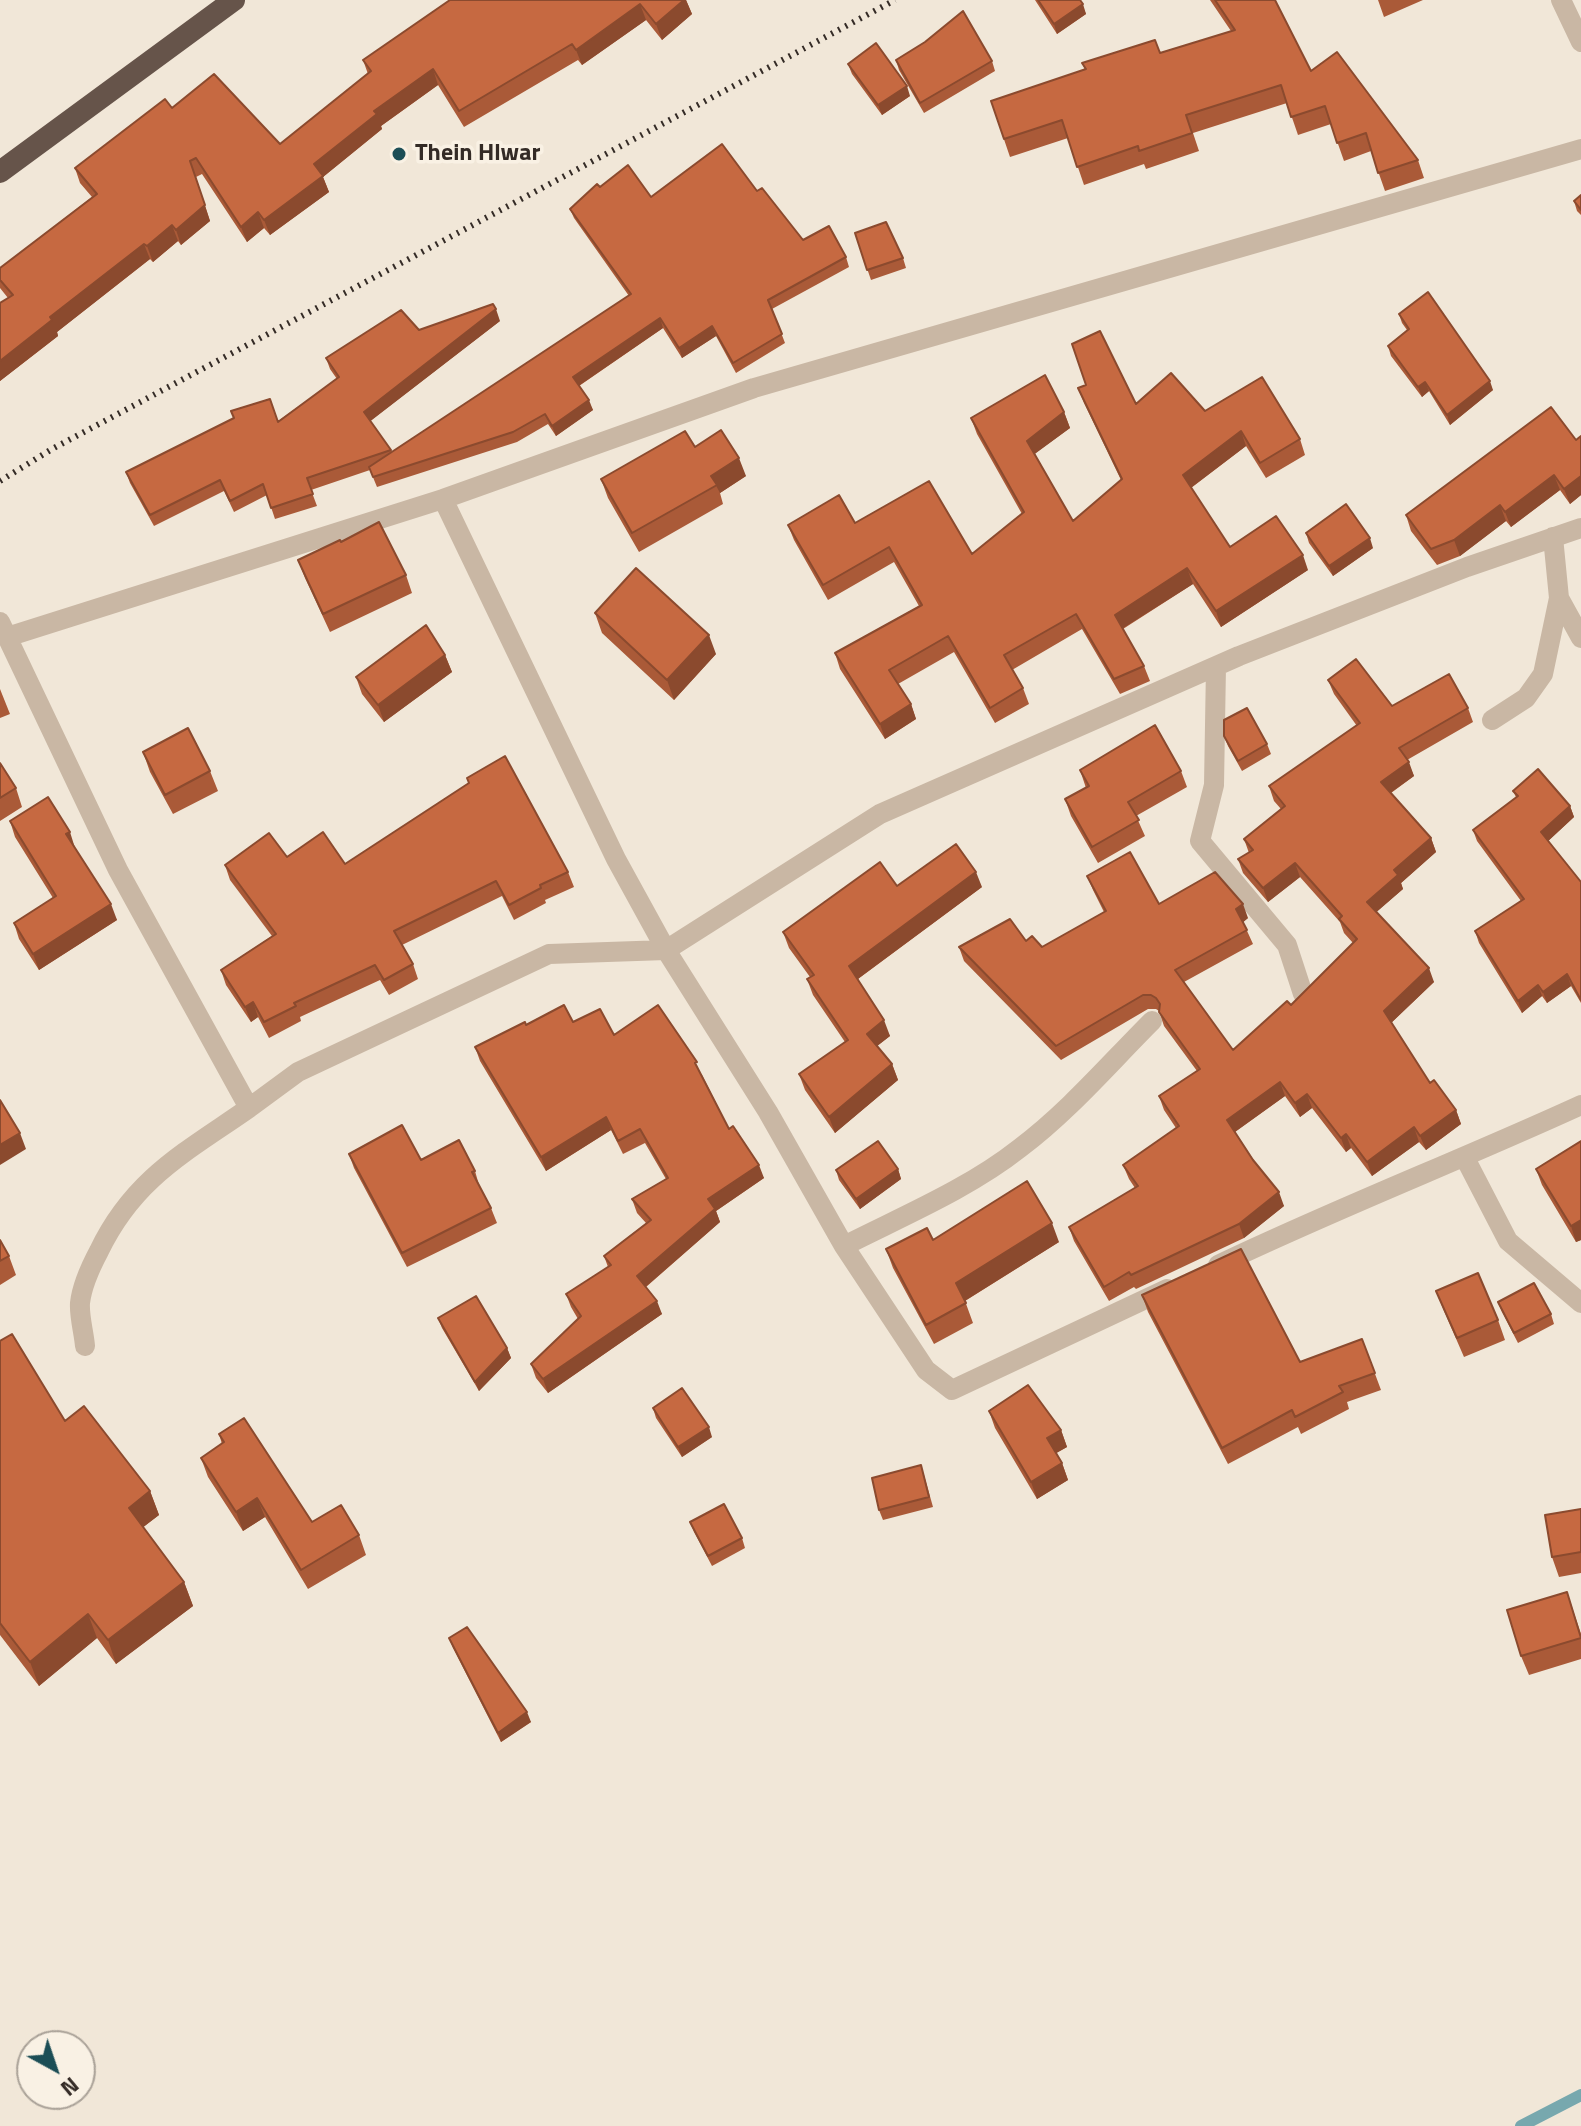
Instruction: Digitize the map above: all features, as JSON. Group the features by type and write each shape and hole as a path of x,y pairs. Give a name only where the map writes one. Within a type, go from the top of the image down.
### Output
{"highway":[{"path":"0,172 234,0"}],"street":[{"path":"1561,0 1581,42"},
{"path":"249,1108 118,870 4,630 443,499 754,388 1581,149"},
{"path":"443,499 616,859 666,950 768,1112 844,1246 926,1370 952,1390 1301,1226 1465,1158 1581,1105"},
{"path":"85,1346 80,1304 89,1270 108,1231 127,1203 150,1177 298,1072 549,954 666,950 880,814 1216,666 1467,567 1581,528"},
{"path":"1492,720 1526,698 1543,674 1559,598 1553,537"},
{"path":"1559,598 1581,638"},
{"path":"1216,666 1214,785 1200,841 1287,945 1303,994"},
{"path":"844,1246 957,1188 1019,1150 1063,1113 1152,1021"},
{"path":"1465,1158 1508,1241 1581,1303"}],"building":[{"path":"450,0 684,0 656,24 640,4 576,50 572,44 459,111 433,69 374,111 377,114 314,164 323,176 264,220 258,212 241,227 196,158 190,161 205,205 176,230 172,225 147,246 144,244 50,317 52,320 0,361 0,303 13,295 0,280 0,268 97,194 75,168 165,99 172,108 214,74 280,144 371,71 363,60"},
{"path":"1038,0 1080,0 1083,4 1054,24"},
{"path":"1215,0 1275,0 1311,71 1337,52 1418,160 1378,173 1366,133 1337,143 1325,106 1291,117 1281,85 1186,115 1192,133 1139,151 1138,146 1077,167 1062,120 1004,139 991,101 1086,69 1082,63 1155,40 1160,53 1235,30"},
{"path":"963,11 992,61 920,103 896,60 925,42"},
{"path":"876,43 907,86 878,105 848,64"},
{"path":"722,144 757,191 762,188 803,240 829,226 846,257 768,300 782,334 733,363 712,326 679,348 660,318 573,377 589,400 552,426 545,414 513,432 373,477 369,467 631,294 570,209 597,184 600,187 628,165 651,197"},
{"path":"1581,195 1581,210 1574,201"},
{"path":"886,222 903,258 867,270 855,233"},
{"path":"1428,292 1490,381 1447,415 1425,382 1418,387 1388,346 1409,329 1399,314"},
{"path":"493,304 496,309 364,412 391,450 307,478 313,494 271,508 263,484 230,501 220,480 150,515 126,472 234,418 231,411 270,399 278,422 339,377 326,358 401,310 419,330"},
{"path":"1100,331 1136,404 1171,373 1205,411 1262,377 1300,439 1260,463 1241,431 1183,475 1230,547 1276,516 1303,555 1216,611 1187,568 1115,615 1144,666 1114,679 1076,614 1004,655 1023,688 990,708 948,636 889,670 911,704 880,724 835,653 922,605 889,547 823,585 788,525 839,495 855,523 929,481 972,554 1024,512 971,418 1045,375 1064,412 1027,441 1073,521 1122,479 1078,388 1086,385 1072,344"},
{"path":"1551,407 1576,440 1581,436 1581,476 1564,489 1554,475 1505,512 1500,505 1454,540 1431,549 1406,515"},
{"path":"721,430 739,458 711,476 717,485 632,533 601,479 685,431 695,447"},
{"path":"1346,504 1370,538 1329,566 1306,533"},
{"path":"379,522 406,575 323,614 298,560"},
{"path":"636,568 709,635 667,680 595,613"},
{"path":"426,625 445,655 378,705 356,677"},
{"path":"1356,659 1392,706 1449,674 1468,708 1399,748 1409,762 1381,782 1431,838 1394,870 1398,875 1367,902 1429,968 1384,1011 1430,1083 1434,1080 1456,1110 1420,1136 1414,1127 1367,1162 1346,1134 1341,1138 1307,1094 1295,1103 1280,1082 1227,1120 1279,1192 1239,1224 1131,1275 1129,1272 1104,1287 1069,1227 1138,1186 1123,1165 1179,1126 1159,1096 1200,1069 1159,1012 1160,1004 1151,995 1143,995 1056,1046 959,947 1010,919 1026,941 1032,936 1042,947 1106,911 1087,876 1130,852 1159,904 1215,872 1243,904 1236,909 1247,930 1175,970 1233,1050 1287,1001 1291,1005 1357,939 1339,919 1342,916 1295,863 1263,888 1238,859 1253,850 1244,839 1285,806 1269,786 1360,723 1328,680"},
{"path":"1247,708 1267,744 1238,761 1224,736 1224,720"},
{"path":"1155,725 1181,771 1128,802 1139,820 1092,847 1065,799 1089,786 1080,770"},
{"path":"188,728 210,771 165,795 143,752"},
{"path":"505,756 568,872 509,905 496,881 394,931 413,964 384,980 375,965 294,1003 296,1006 264,1022 253,1002 245,1007 221,970 276,934 225,865 269,833 287,857 323,832 345,864 469,783 467,778"},
{"path":"0,763 16,788 0,798"},
{"path":"1538,769 1570,806 1541,832 1581,882 1581,1000 1567,974 1543,992 1538,985 1518,1001 1475,931 1524,899 1473,830 1518,796 1513,791"},
{"path":"48,797 70,832 66,834 111,904 33,954 14,923 56,896 10,821"},
{"path":"956,844 976,872 849,966 884,1020 867,1034 892,1064 829,1117 799,1074 848,1040 807,979 814,975 783,932 880,862 897,886"},
{"path":"564,1005 573,1022 600,1009 614,1035 658,1005 697,1062 729,1129 733,1126 759,1165 708,1199 715,1209 637,1276 657,1301 543,1379 531,1364 581,1316 566,1294 611,1265 604,1256 651,1220 632,1199 668,1178 640,1129 618,1141 606,1117 541,1157 475,1047"},
{"path":"0,1100 20,1133 0,1145"},
{"path":"402,1125 421,1160 459,1140 491,1208 402,1253 349,1154"},
{"path":"878,1141 898,1169 856,1199 836,1170"},
{"path":"1581,1141 1581,1220 1571,1226 1536,1169"},
{"path":"1027,1181 1052,1223 956,1283 966,1303 926,1325 886,1249 927,1228 933,1240"},
{"path":"0,1240 9,1256 0,1261"},
{"path":"1241,1249 1300,1362 1362,1339 1375,1373 1339,1386 1343,1392 1295,1417 1292,1410 1222,1448 1142,1295"},
{"path":"1478,1273 1498,1320 1457,1338 1436,1291"},
{"path":"1534,1283 1551,1314 1514,1333 1498,1302"},
{"path":"476,1296 507,1348 475,1382 438,1318"},
{"path":"12,1334 65,1421 84,1406 150,1491 129,1508 184,1582 108,1640 88,1614 30,1662 0,1623 0,1341"},
{"path":"1028,1385 1061,1430 1047,1438 1062,1463 1031,1482 989,1411"},
{"path":"682,1388 709,1427 678,1447 653,1408"},
{"path":"244,1418 312,1522 341,1505 359,1535 301,1570 257,1498 236,1512 201,1458 224,1442 219,1434"},
{"path":"921,1465 929,1497 879,1510 872,1478"},
{"path":"724,1504 742,1538 708,1556 690,1522"},
{"path":"1581,1509 1581,1552 1552,1557 1545,1515"},
{"path":"1567,1592 1581,1638 1521,1656 1507,1610"},
{"path":"467,1627 527,1712 498,1733 449,1638"}],"waterway":[{"path":"1521,2126 1581,2095"}],"railway":[{"path":"0,481 52,449 895,0"}],"place":[{"name":"Thein Hlwar","path":"399,154"}]}
